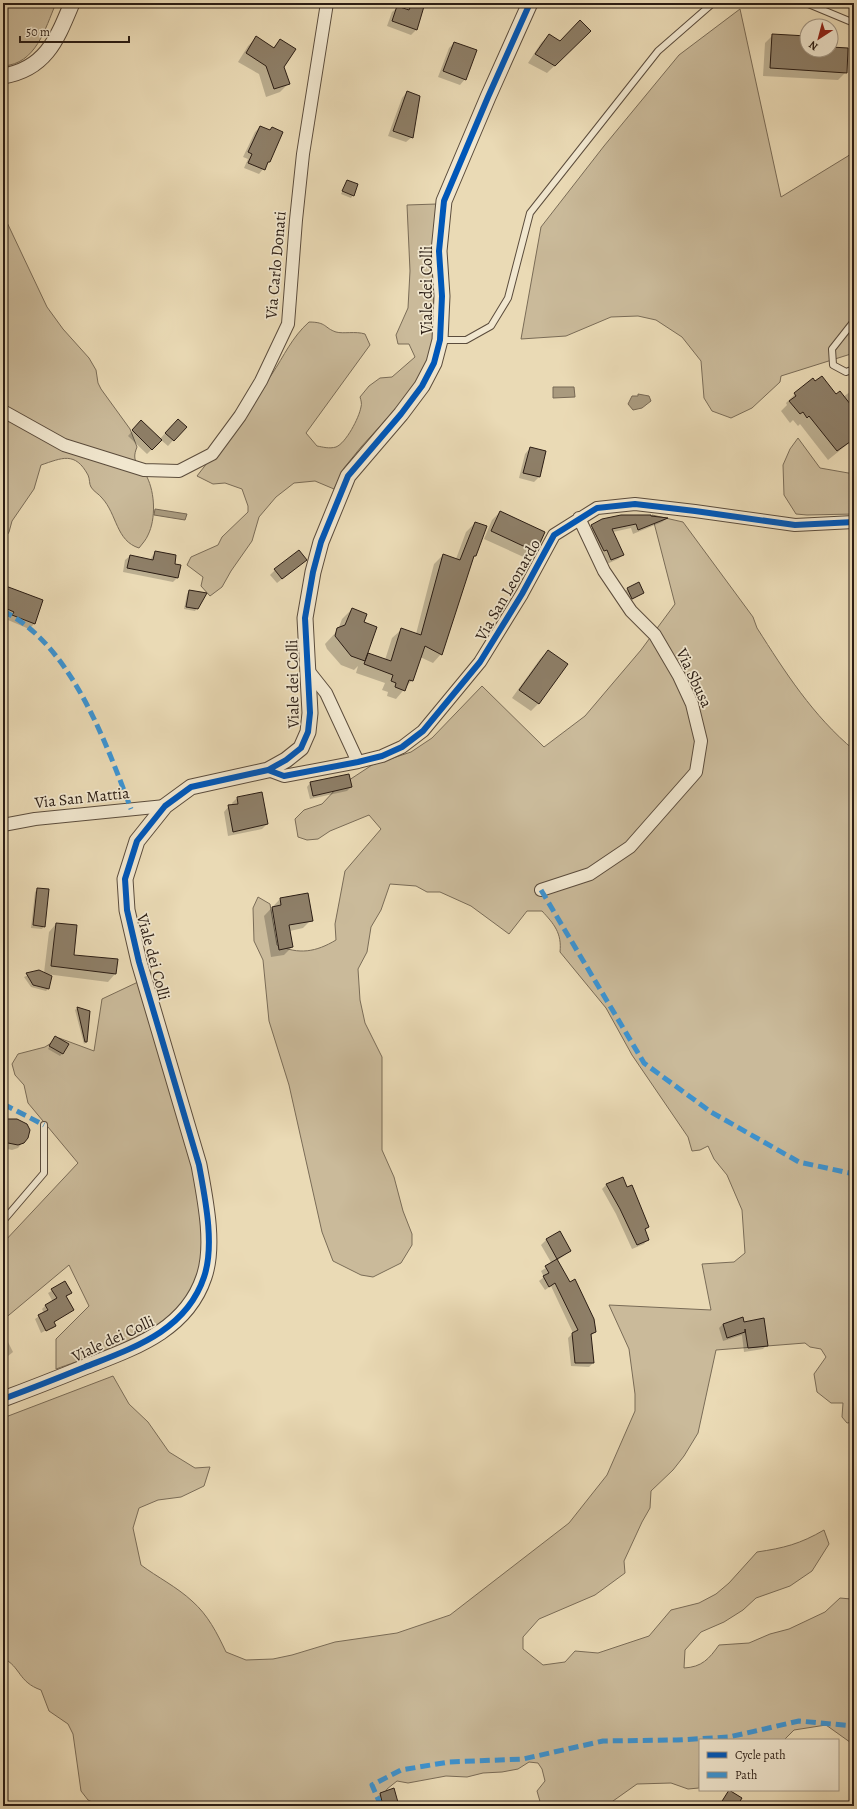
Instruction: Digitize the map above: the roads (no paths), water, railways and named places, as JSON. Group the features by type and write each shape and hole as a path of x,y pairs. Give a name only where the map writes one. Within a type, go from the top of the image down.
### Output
{"street":[{"path":"3,76 27,70 40,59 53,44 72,3"},
{"name":"Via Carlo Donati","path":"3,411 64,445 144,470 179,471 212,454 240,416 262,380 288,324 303,154 327,3"},
{"name":"Viale dei Colli","path":"3,1399 130,1349 154,1337 184,1312 196,1296 204,1276 208,1252 205,1197 199,1165 139,962 127,910 125,879 137,841 165,806 191,787 268,770 286,760 301,748 308,732 310,712 305,618 312,572 320,542 348,476 401,414 422,386 434,363 440,340 442,296 439,251 444,201 530,3"},
{"name":"Via San Leonardo","path":"268,770 284,776 382,756 402,746 423,730 480,662 522,594 554,535 597,508 635,504 794,525 854,522"},
{"name":"Via Sbusa","path":"541,890 590,874 630,846 696,772 701,741 692,704 679,676 655,635 631,611 604,571 580,518"},
{"path":"307,669 326,693 358,762"},
{"name":"Via San Mattia","path":"3,825 35,819 165,806"}],"lane":[{"path":"440,340 466,340 491,326 508,298 530,213 658,51 713,3"},
{"path":"806,3 854,23"},
{"path":"854,322 832,350 833,365 846,372 854,369"},
{"path":"3,1221 44,1173 44,1125"}]}
